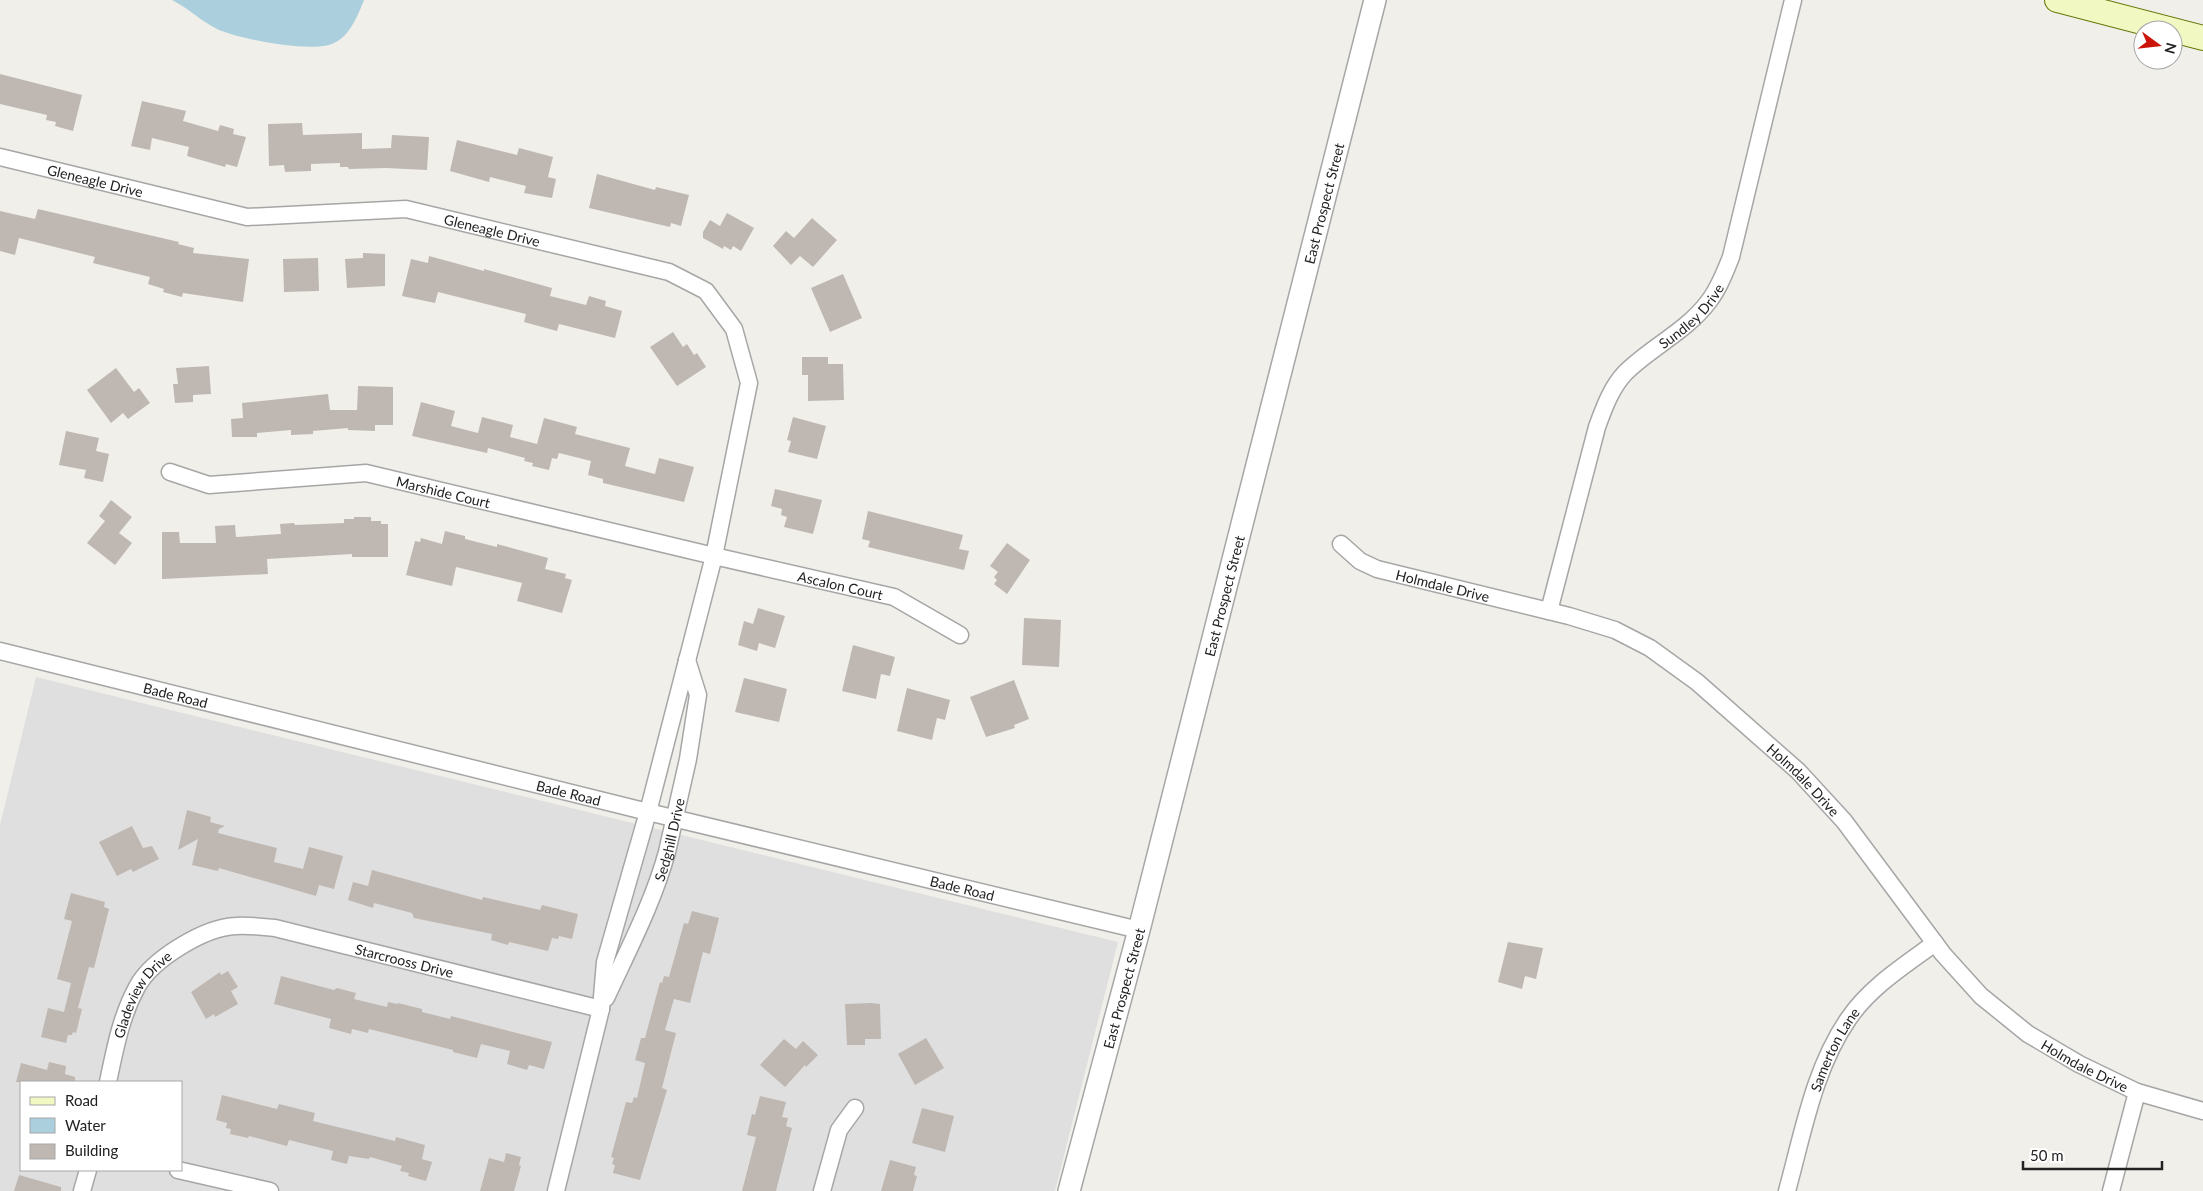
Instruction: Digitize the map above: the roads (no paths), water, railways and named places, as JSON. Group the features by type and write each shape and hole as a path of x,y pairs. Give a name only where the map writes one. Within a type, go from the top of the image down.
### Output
{"main road":[{"path":"2057,0 2203,38"}],"street":[{"name":"East Prospect Street","path":"1069,1191 1140,930 1375,0"},
{"name":"Sundley Drive","path":"1550,611 1604,406 1626,373 1694,318 1709,301 1720,284 1731,257 1793,0"},
{"name":"Gleneagle Drive","path":"0,157 247,217 406,209 669,272 706,291 734,329 749,383 714,556"},
{"name":"Marshide Court","path":"170,472 209,485 366,473 714,556"},
{"name":"Holmdale Drive","path":"1341,544 1360,561 1377,569 1596,624 1631,638 1662,656 1697,682 1798,771 1844,821 1935,943 1981,996 2028,1034 2079,1064 2137,1092 2203,1111"},
{"name":"Ascalon Court","path":"714,556 894,597 960,635"},
{"name":"Sedghill Drive","path":"556,1191 601,1009 605,962 648,812 714,556"},
{"name":"Bade Road","path":"0,652 648,812 1140,930"},
{"name":"Sedghill Drive","path":"601,1009 642,920 663,867 688,759 698,695 687,660"},
{"name":"Starcrooss Drive","path":"209,931 236,926 275,928 601,1009"},
{"name":"Gladeview Drive","path":"108,1081 120,1028 138,985 156,966 180,946 209,931"},
{"name":"Samerton Lane","path":"1787,1191 1823,1064 1849,1018 1883,981 1935,943"},
{"path":"2111,1191 2137,1092"},
{"path":"822,1191 839,1130 855,1108"},
{"path":"82,1191 88,1171"},
{"path":"182,1171 270,1191"}],"water":[{"path":"172,0 364,0 353,24 340,40 324,46 310,47 258,41 227,33 211,26"}]}
